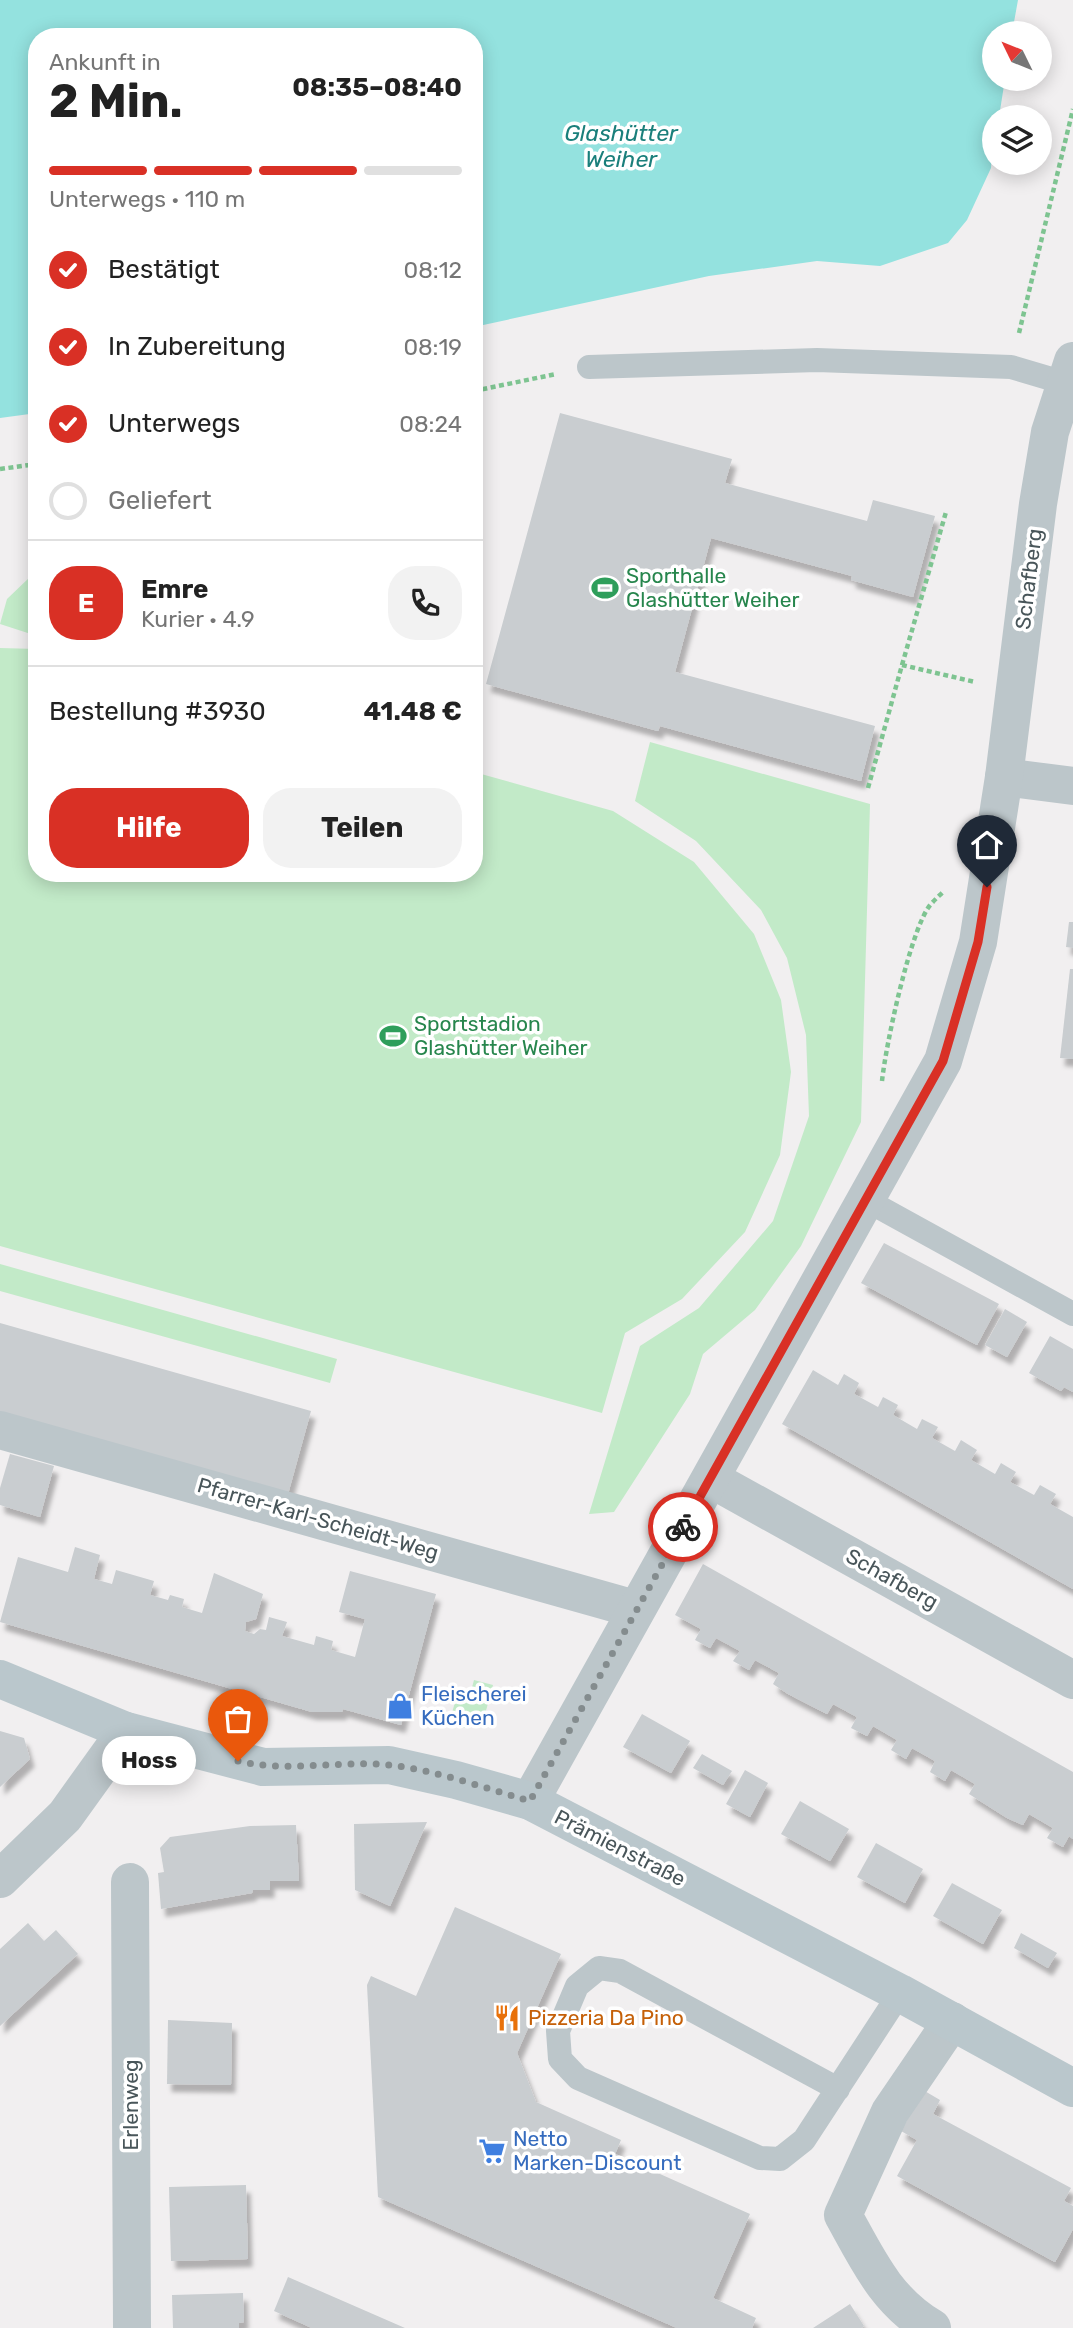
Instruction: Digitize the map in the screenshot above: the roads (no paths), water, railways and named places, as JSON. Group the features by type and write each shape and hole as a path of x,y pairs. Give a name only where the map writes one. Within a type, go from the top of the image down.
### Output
{"street":[{"name":"Schafberg","path":"530,1801 943,1061 978,942 1004,777 1038,504 1050,432 1070,373"},
{"path":"1004,777 1073,786"},
{"name":"Pfarrer-Karl-Scheidt-Weg","path":"0,1430 635,1609"},
{"name":"Schafberg","path":"711,1479 1073,1680"},
{"name":"Prämienstraße","path":"0,1679 126,1731 263,1767 389,1765 530,1801 900,1993 1073,2088"},
{"path":"0,1879 65,1816 126,1731"},
{"name":"Erlenweg","path":"130,1882 132,2328"},
{"path":"932,2328 909,2314 878,2279 843,2215 890,2112 952,2021"}],"lane":[{"path":"589,367 817,360 1011,367 1070,373"},
{"path":"866,1200 1073,1314"},
{"path":"838,2089 620,1972 599,1968 577,1986 558,2032 560,2059 578,2078 760,2158 780,2159 804,2140 838,2089 900,1993"}],"water":[{"name":"Glashütter Weiher","path":"0,0 1018,0 1014,21 982,21 982,91 1003,91 1001,105 982,105 982,175 988,175 967,220 948,243 880,266 817,261 709,276 483,325 483,28 28,28 28,414 0,418"}],"place":[{"name":"Sporthalle Glashütter Weiher","path":"605,588"},
{"name":"Sportstadion Glashütter Weiher","path":"393,1036"},
{"name":"Fleischerei Küchen","path":"400,1706"},
{"name":"Hoss","path":"238,1761"},
{"name":"Pizzeria Da Pino","path":"507,2018"},
{"name":"Netto Marken-Discount","path":"492,2151"}]}
